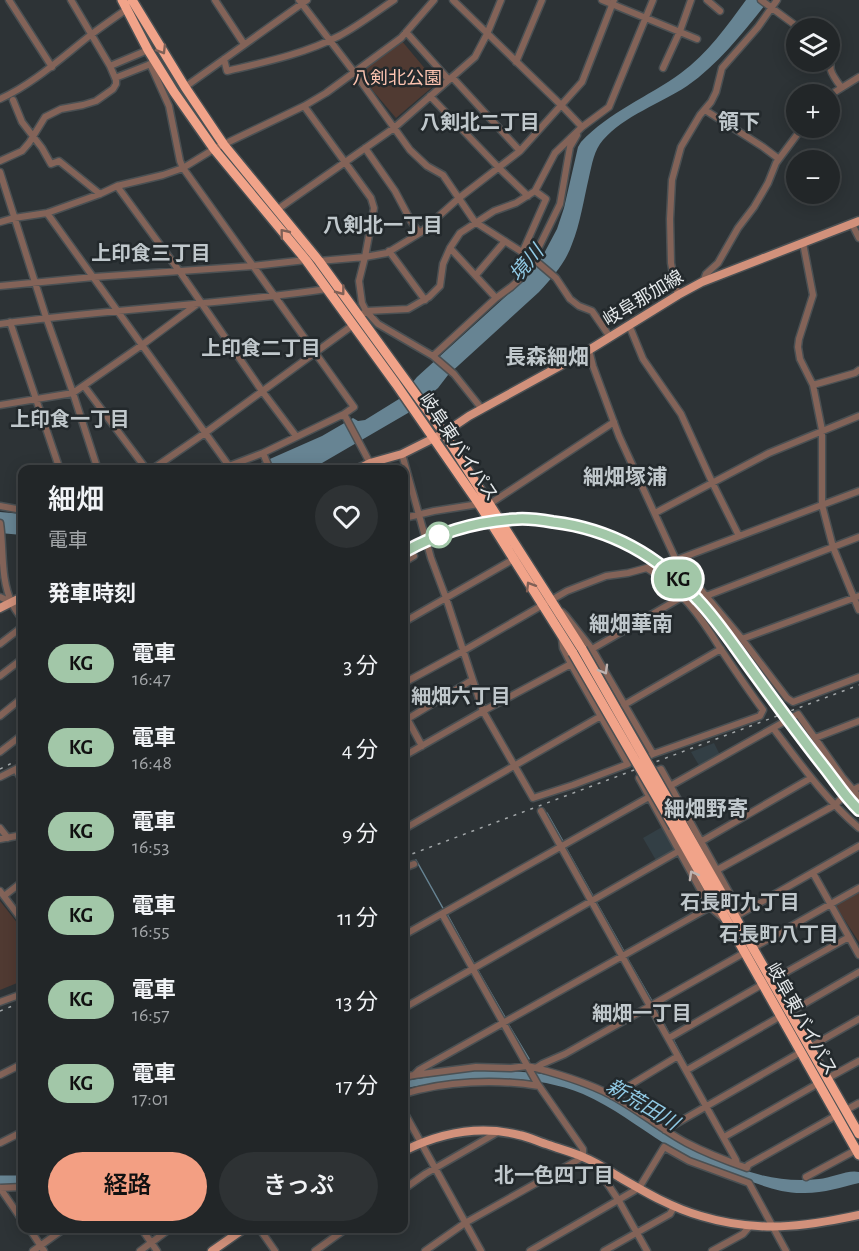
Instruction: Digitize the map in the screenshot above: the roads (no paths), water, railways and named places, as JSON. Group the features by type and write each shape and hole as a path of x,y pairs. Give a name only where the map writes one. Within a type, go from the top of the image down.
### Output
{"highway":[{"name":"岐阜東バイパス","path":"122,0 132,3 224,144 363,314 402,375 444,433 514,559 562,637 582,651"},
{"name":"岐阜東バイパス","path":"132,3 148,50 166,87 306,260 554,604 768,982 805,1050 819,1083 858,1152"},
{"name":"岐阜東バイパス","path":"805,1050 828,1078 859,1134"}],"main road":[{"name":"岐阜那加線","path":"366,465 402,454 433,439 702,282 856,222"},
{"path":"0,608 18,599"},
{"path":"408,1148 430,1139 459,1132 498,1131 519,1135 583,1157 674,1207 708,1218 750,1226 773,1227 808,1225 859,1215"},
{"path":"212,1251 238,1233"}],"street":[{"path":"9,0 52,67"},
{"path":"0,161 22,151 45,117 61,109 96,101 113,89 116,84 110,66 71,0"},
{"path":"216,0 244,44"},
{"path":"224,59 227,71 274,60 329,40 356,26 394,0"},
{"path":"0,222 47,213 117,186 183,168 214,149 326,93 401,38 434,0"},
{"path":"453,0 582,127"},
{"path":"278,209 394,128 475,57 501,0"},
{"path":"516,62 542,0"},
{"path":"602,0 613,2 698,39"},
{"path":"363,314 408,309 425,300 440,286 450,248 460,234 494,211 516,203 535,191 555,153 582,127 609,107 653,0"},
{"path":"663,68 692,0"},
{"path":"761,0 786,19"},
{"path":"678,295 671,263 670,219 672,180 681,147 700,115 711,102 722,69 751,36 777,0"},
{"path":"185,87 302,1 410,150 427,166 443,175 475,222 534,260 556,278 570,299 579,306 592,311 610,337"},
{"path":"709,1 720,11"},
{"path":"319,261 365,257 389,252 420,233 459,198 520,152 582,82 613,2"},
{"path":"0,99 14,93 52,67 132,3"},
{"path":"406,32 520,152"},
{"path":"110,66 148,50"},
{"path":"115,78 150,64 166,87 183,168 354,406 344,414 263,453 232,465"},
{"path":"831,72 841,87 859,77"},
{"path":"430,96 528,196"},
{"path":"13,100 22,122 51,164 59,161 100,194"},
{"path":"304,106 371,198 374,208 359,281 363,314"},
{"path":"705,110 779,159"},
{"path":"434,356 521,278 534,260 560,204 570,147 582,127"},
{"path":"702,282 706,274 718,263 738,228 754,207 779,159 795,138"},
{"path":"364,148 395,190 411,223 420,233"},
{"path":"0,172 96,465"},
{"path":"117,186 180,272 199,304 296,436"},
{"path":"522,253 546,199 535,191"},
{"path":"47,213 228,465"},
{"path":"856,222 859,238"},
{"path":"476,275 505,242"},
{"path":"803,243 813,295 803,323 798,347 800,359 813,385 822,430 822,505 833,548 857,597 859,610"},
{"path":"450,248 496,298"},
{"path":"389,252 425,300"},
{"path":"0,286 306,260"},
{"path":"0,324 46,317 275,297 327,290"},
{"path":"0,405 73,393 199,304"},
{"path":"363,314 434,356 454,374 482,409"},
{"path":"10,322 58,465"},
{"path":"157,465 205,433 352,325"},
{"path":"629,325 644,359 681,414 739,536"},
{"path":"589,350 614,422 676,560 742,639 787,698 793,702 859,677"},
{"path":"813,385 859,370"},
{"path":"84,386 145,465"},
{"path":"344,414 370,463"},
{"path":"655,513 769,453 859,416"},
{"path":"408,517 483,504 614,422"},
{"path":"263,453 268,465"},
{"path":"402,454 405,465"},
{"path":"408,477 431,558 483,711 533,798 760,716 763,711 693,607 648,569"},
{"path":"408,681 542,605 554,604 567,591 588,581 648,569 676,560 859,491"},
{"path":"0,506 18,509"},
{"path":"0,523 4,572 11,602 18,613"},
{"path":"706,596 859,537"},
{"path":"408,560 414,556"},
{"path":"408,620 514,559"},
{"path":"0,597 11,602"},
{"path":"653,754 624,705 582,651 682,597"},
{"path":"742,639 857,597"},
{"path":"0,644 18,630"},
{"path":"562,637 563,648 571,664 628,764"},
{"path":"624,705 721,649"},
{"path":"0,676 18,662"},
{"path":"408,754 571,664"},
{"path":"408,715 472,680"},
{"path":"0,716 18,701"},
{"path":"670,786 798,714 856,788 859,797"},
{"path":"408,827 602,716"},
{"path":"815,738 859,721"},
{"path":"408,722 422,746"},
{"path":"773,728 811,778 859,828"},
{"path":"0,752 18,738"},
{"path":"0,777 18,768"},
{"path":"731,919 736,905 661,769 639,778 710,907 720,917 731,919 859,846"},
{"path":"702,841 811,778"},
{"path":"717,870 835,805 856,788"},
{"path":"408,933 649,798"},
{"path":"541,811 687,1070 737,1164"},
{"path":"0,828 4,838"},
{"path":"408,1006 679,851"},
{"path":"408,866 414,864"},
{"path":"813,873 859,955"},
{"path":"18,884 2,894 18,915"},
{"path":"531,1068 650,1006 859,888"},
{"path":"414,1075 419,1070 710,907"},
{"path":"425,1251 465,1223 583,1157 583,1149 538,1085 531,1068 442,914"},
{"path":"669,1038 849,937"},
{"path":"687,1070 859,972"},
{"path":"0,1002 18,995"},
{"path":"665,1130 859,1019"},
{"path":"612,1096 678,1056"},
{"path":"828,1078 859,1061"},
{"path":"0,1075 18,1066"},
{"path":"408,1076 476,1067 531,1068 573,1079 612,1096 687,1143 747,1168 748,1165 837,1115"},
{"path":"408,1093 470,1082 538,1085"},
{"path":"724,1137 819,1083"},
{"path":"846,1110 859,1103"},
{"path":"408,1119 481,1251"},
{"path":"408,1186 498,1131"},
{"path":"0,1143 18,1134"},
{"path":"530,1251 639,1188 664,1147 689,1161 749,1183 786,1251"},
{"path":"806,1177 858,1152"},
{"path":"602,1167 601,1174 647,1251"},
{"path":"18,1188 1,1192 18,1215"},
{"path":"604,1251 670,1214 674,1207"},
{"path":"712,1251 743,1233 750,1226"},
{"path":"32,1233 42,1248"},
{"path":"33,1251 42,1248 59,1233"},
{"path":"144,1233 157,1251"},
{"path":"140,1251 164,1233"},
{"path":"262,1233 275,1251"},
{"path":"315,1251 340,1233"}],"water":[{"path":"746,0 769,0 721,57 699,77 621,124 603,140 594,157 575,237 562,263 539,292 448,375 438,388 408,413 322,463 316,465 256,465 322,436 353,418 358,421 365,420 399,399 417,377 525,279 541,259 557,229 581,142 604,122 681,73 716,39"},
{"path":"0,512 18,514 18,535 0,533"},
{"path":"475,1070 515,1071 566,1079 592,1088 616,1101 694,1150 749,1172 775,1178 805,1180 855,1171 859,1172 859,1183 812,1193 781,1191 766,1187 694,1159 665,1144 594,1099 547,1083 491,1079 454,1081 408,1088 408,1080"}],"waterway":[{"path":"547,813 564,843"},
{"path":"566,848 593,896"},
{"path":"416,860 444,910"},
{"path":"595,900 625,953"},
{"path":"447,914 475,965"},
{"path":"627,958 653,1003"},
{"path":"477,969 506,1019"},
{"path":"655,1007 670,1035"},
{"path":"508,1024 529,1059"},
{"path":"673,1039 687,1066"},
{"name":"新荒田川","path":"0,1180 18,1180"}],"railway":[{"path":"408,553 437,538 473,527 523,523 549,524 599,535 644,557 671,578 695,603 835,788 859,815"},
{"path":"408,855 859,685"},
{"path":"0,769 18,760"},
{"path":"0,1011 18,1004"}],"train":[{"name":"KG","path":"408,550 449,531 517,519 582,527 605,534 636,548 679,580 700,602 788,722 859,810"}],"district":[{"name":"八剣北二丁目","path":"480,122"},
{"name":"領下","path":"739,122"},
{"name":"八剣北一丁目","path":"383,225"},
{"name":"上印食三丁目","path":"151,253"},
{"name":"上印食二丁目","path":"261,348"},
{"name":"長森細畑","path":"547,357"},
{"name":"上印食一丁目","path":"70,419"},
{"name":"細畑塚浦","path":"625,477"},
{"name":"細畑華南","path":"631,624"},
{"name":"細畑六丁目","path":"461,696"},
{"name":"細畑野寄","path":"706,809"},
{"name":"石長町九丁目","path":"740,902"},
{"name":"石長町八丁目","path":"779,934"},
{"name":"細畑一丁目","path":"642,1013"},
{"name":"北一色四丁目","path":"554,1175"}],"park label":[{"name":"八剣北公園","path":"397,78"}],"water label":[{"name":"境川","path":"526,263"}]}
